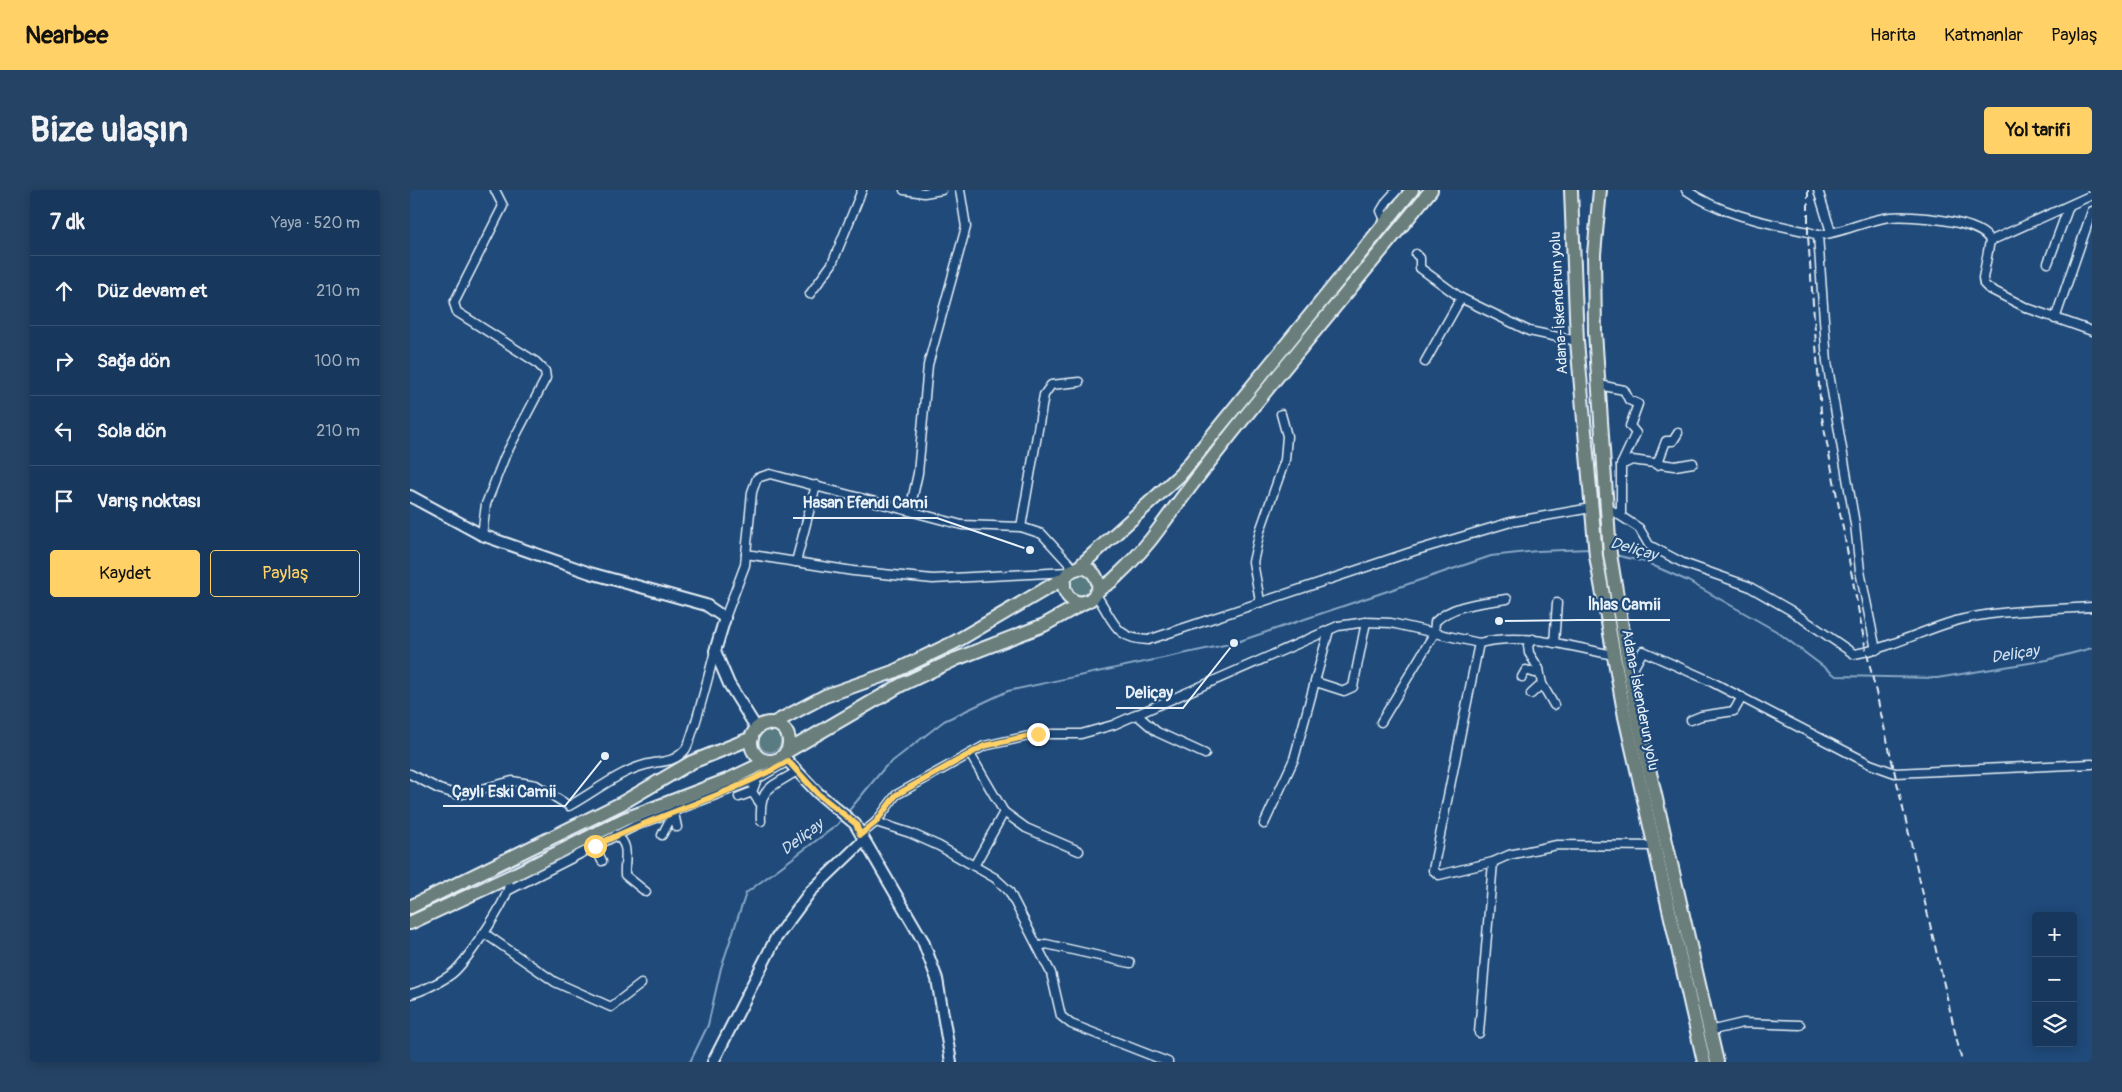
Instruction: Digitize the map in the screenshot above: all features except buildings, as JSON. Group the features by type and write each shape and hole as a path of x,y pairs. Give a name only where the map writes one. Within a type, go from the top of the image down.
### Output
{"highway":[{"path":"410,907 622,802 692,762 755,733 825,696 893,672 955,642 1072,571 1180,475 1412,190"},
{"path":"410,923 511,876 624,818 730,779 768,761 786,757 901,685 956,659 1044,625 1093,596 1142,552 1194,483 1431,190"},
{"name":"Adana-İskenderun yolu","path":"1571,190 1577,341 1592,522 1608,588 1613,655 1624,718 1704,1062"},
{"path":"1600,190 1594,254 1595,332 1608,588 1630,674 1637,717 1716,1062"},
{"path":"1085,568 1095,574 1099,584 1093,596 1075,601 1066,594 1064,588 1072,571 1085,568"},
{"path":"772,724 786,732 789,742 786,757"},
{"path":"755,733 754,753 768,761"}],"street":[{"path":"482,536 486,504 505,456 546,378 545,370 536,362 457,312 454,303 503,206 495,190"},
{"path":"810,294 832,264 862,190"},
{"path":"904,190 924,193 942,190"},
{"path":"910,510 918,473 928,366 966,227 960,190"},
{"path":"1386,222 1381,211 1397,190"},
{"path":"1686,190 1709,203 1760,221 1818,235 1890,217 1912,217 1961,223 1988,235 1990,241 1984,284 1993,292 2056,319 2092,331"},
{"path":"1818,190 1831,232"},
{"path":"1990,241 2092,195"},
{"path":"2048,263 2069,206"},
{"path":"2056,319 2092,211"},
{"path":"1818,235 1827,362 1864,590 1876,650"},
{"path":"1416,254 1420,258 1420,268 1461,298 1529,331 1577,341"},
{"path":"1425,362 1461,298"},
{"path":"1021,528 1044,394 1051,384 1078,382"},
{"path":"1599,385 1624,390 1629,400 1638,404 1630,426 1636,433 1621,465 1621,515"},
{"path":"1260,601 1254,562 1260,531 1284,460 1287,436 1281,414"},
{"path":"1657,465 1666,441 1673,441 1678,433"},
{"path":"1621,465 1632,460 1675,466 1693,463"},
{"path":"410,774 439,789 459,795 512,781 536,785 568,806 590,794 619,774 654,763 669,763 686,749 725,618 745,565 752,492 757,478 770,474 910,510 962,526 1021,528 1042,534 1072,571"},
{"path":"796,562 816,485"},
{"path":"410,496 482,536 590,573 706,606 725,618"},
{"path":"1605,506 1639,528 1650,546 1665,554 1748,586 1790,610 1854,654 1876,650 1960,620 1982,616 2092,607"},
{"path":"1093,596 1118,632 1133,640 1148,640 1414,550 1511,522 1591,508"},
{"path":"746,554 933,579 1072,571"},
{"path":"1381,722 1434,634 1435,622 1444,613 1473,604 1507,600"},
{"path":"1554,643 1557,604"},
{"path":"713,1062 776,938 810,892 862,838 896,795 984,746 1038,734 1081,734 1113,725 1329,630 1366,622 1391,623 1479,643 1492,640 1533,639 1613,655"},
{"path":"1316,682 1344,691 1353,687 1366,622"},
{"path":"1264,824 1294,759 1329,630"},
{"path":"1533,639 1528,645 1528,653 1538,669 1542,684 1554,705"},
{"path":"1479,643 1433,870 1439,875 1493,862 1509,855 1557,845 1655,846"},
{"path":"1630,674 1643,650 1672,662 1742,697 1870,764 1895,773 2092,764"},
{"path":"715,651 729,684 755,733"},
{"path":"1522,677 1526,670 1535,673 1538,669"},
{"path":"1531,694 1542,684"},
{"path":"1691,720 1700,716 1734,711 1742,697"},
{"path":"1136,714 1157,732 1205,754"},
{"path":"970,754 1004,812 1026,828 1079,851"},
{"path":"509,890 616,835 756,779 786,757 797,771 829,802 856,824 862,838 923,941 937,979 951,1062"},
{"path":"761,821 760,803 767,789 797,771"},
{"path":"752,792 756,779"},
{"path":"752,792 760,803"},
{"path":"739,797 752,792"},
{"path":"674,812 677,827"},
{"path":"662,836 674,812"},
{"path":"974,866 1004,812"},
{"path":"876,822 910,833 974,866 995,878 1009,891 1051,973 1061,1016 1071,1024 1168,1062"},
{"path":"616,835 623,841 627,849 625,875 646,892"},
{"path":"595,846 602,861"},
{"path":"1479,1033 1493,862"},
{"path":"410,994 454,972 484,933 509,890 511,876"},
{"path":"484,933 555,982 611,1007 641,984"},
{"path":"1038,947 1046,944 1130,963"},
{"path":"1710,1031 1743,1023 1800,1025"}],"green space":[{"path":"1082,573 1090,576 1093,584 1090,592 1082,595 1074,592 1071,584 1074,576"},
{"path":"770,730 780,737 781,741 774,751 770,752 760,745 759,741 766,731"}],"waterway":[{"name":"Deliçay","path":"847,813 885,767 944,721 1008,691 1234,643 1491,556 1537,551 1591,549"},
{"name":"Deliçay","path":"1615,555 1645,562 1688,581 1776,631 1836,676 1937,678 2047,660 2092,648"},
{"name":"Deliçay","path":"690,1062 708,1025 721,968 746,893 837,825 842,819"}],"railway":[{"path":"1808,190 1808,236 1821,412 1865,645 1962,1062"}],"place":[{"name":"Hasan Efendi Cami","path":"1030,550"},
{"name":"İhlas Camii","path":"1499,621"},
{"name":"Deliçay","path":"1234,643"},
{"name":"Çaylı Eski Camii","path":"605,756"}],"route":[{"path":"595,846 635,826 738,787 769,773 788,761 818,794 856,824 860,835 876,822 896,795 984,746 1038,734"}]}
